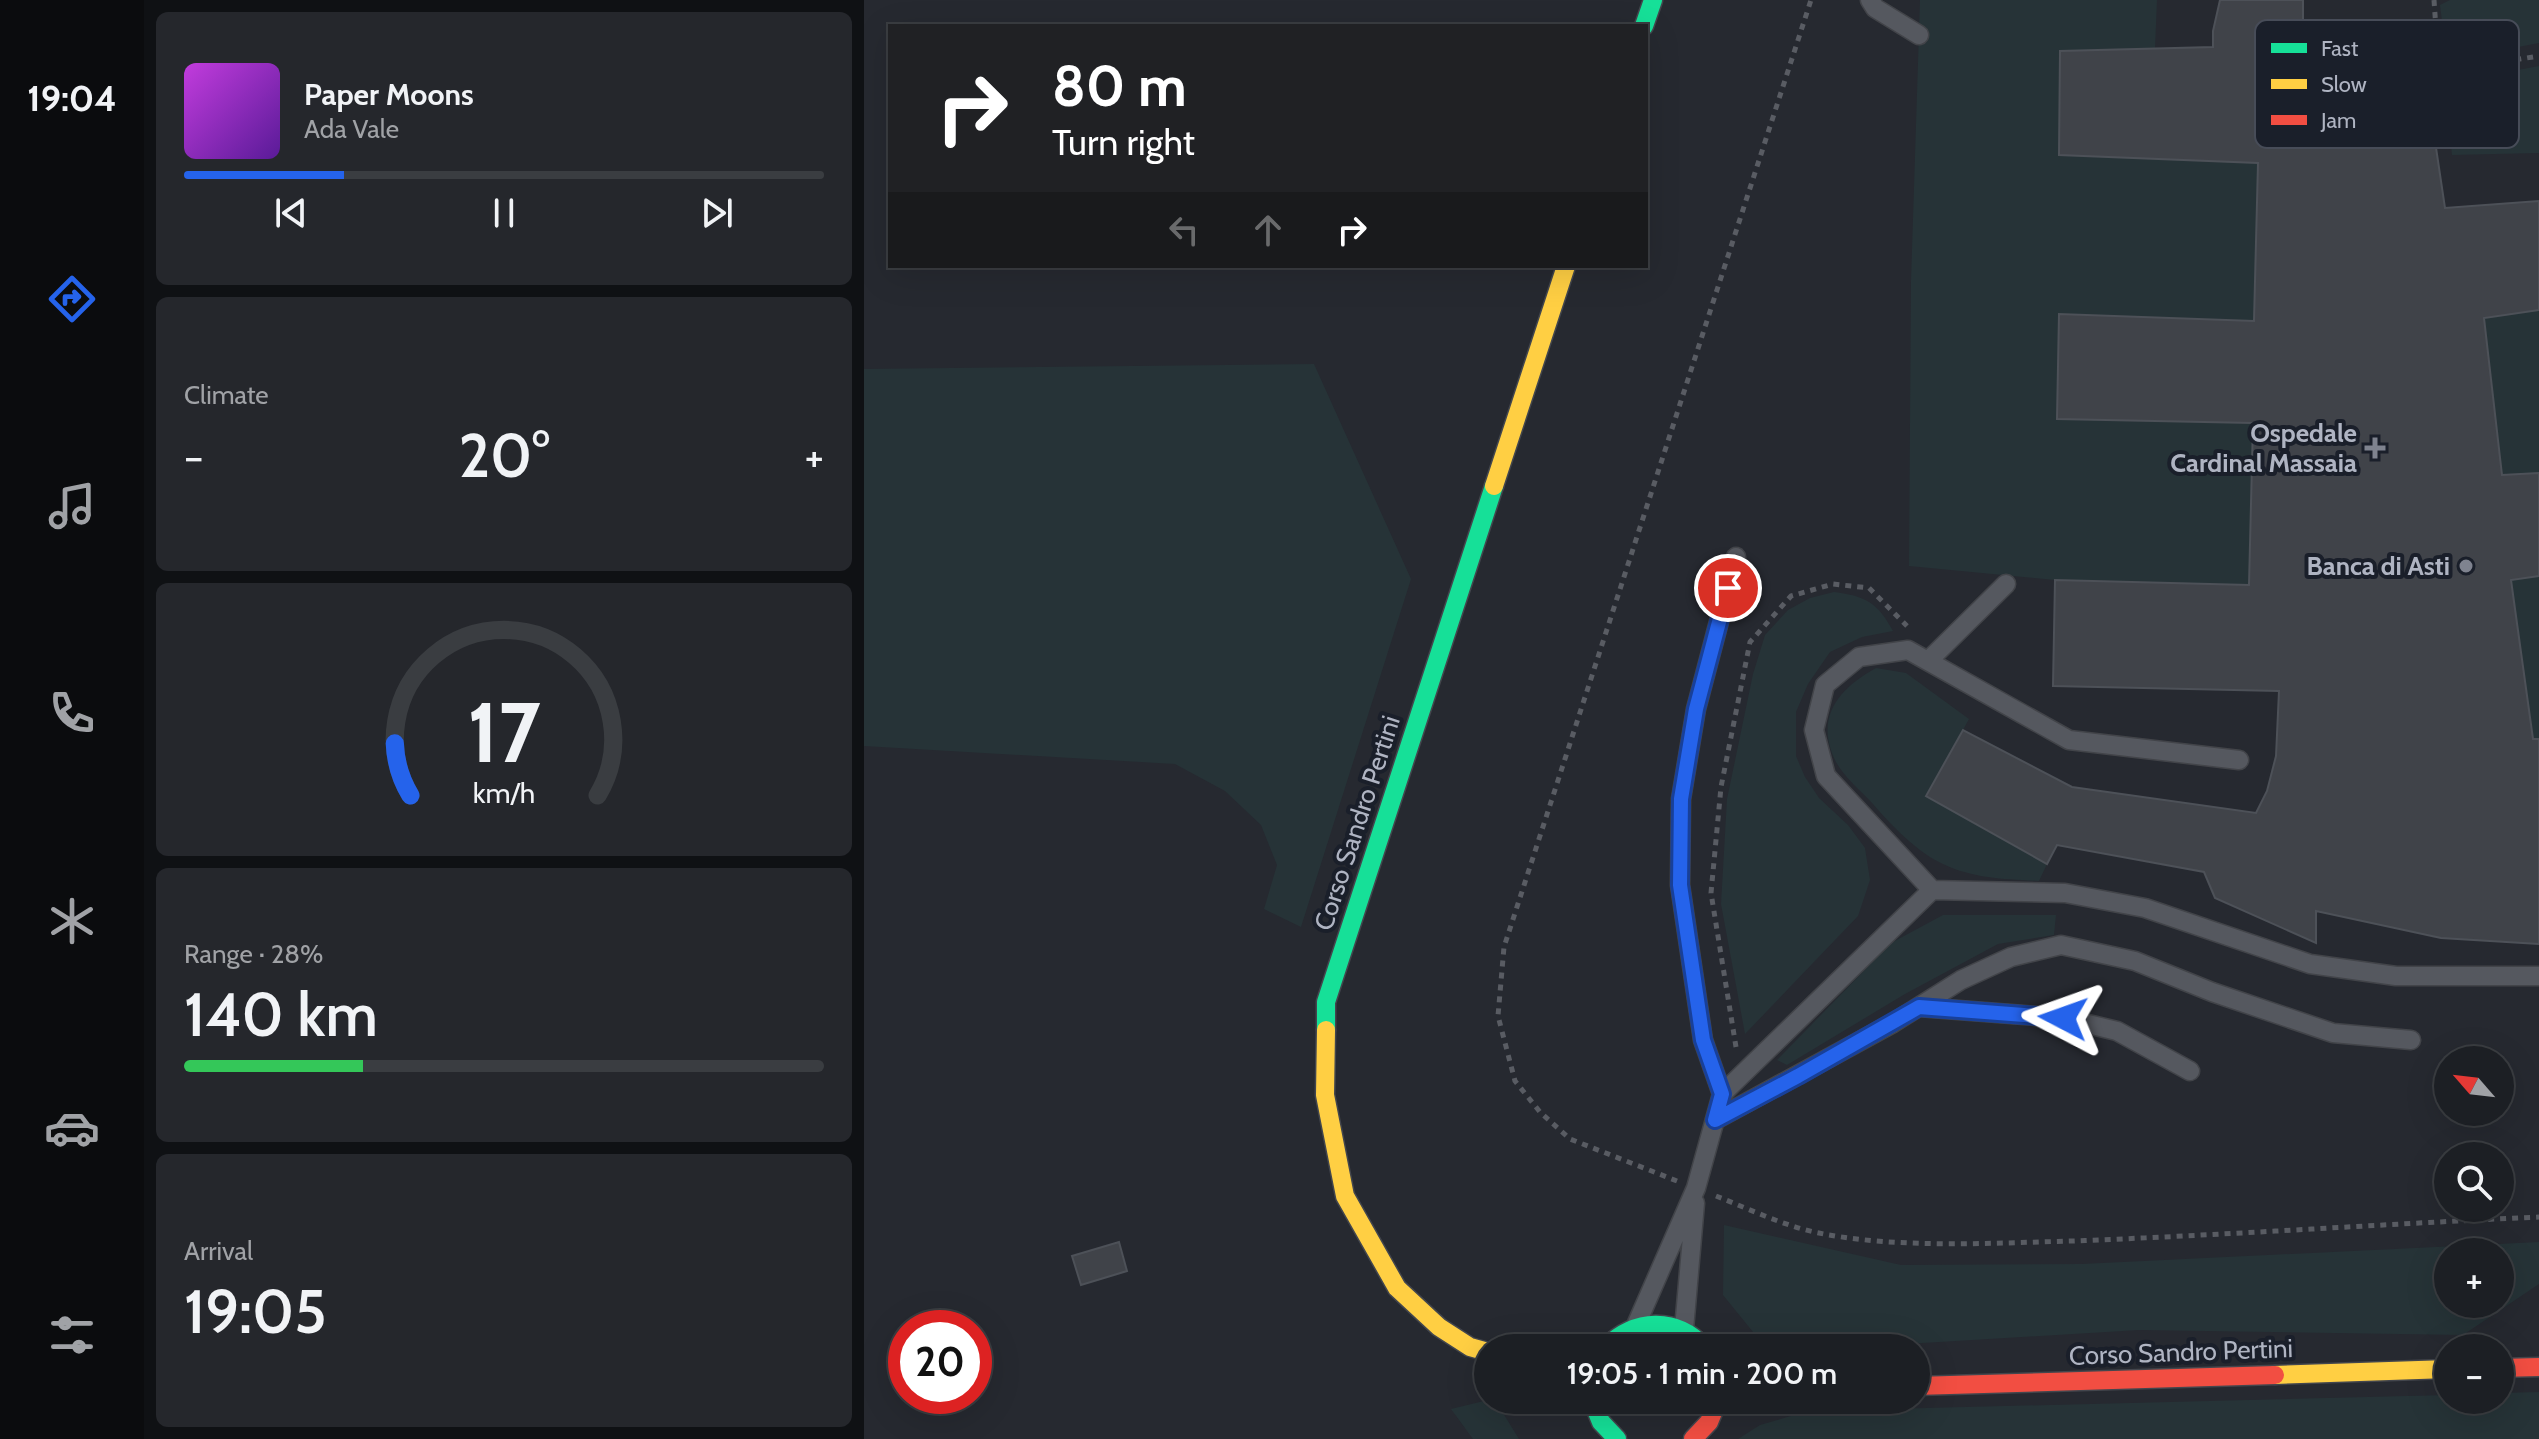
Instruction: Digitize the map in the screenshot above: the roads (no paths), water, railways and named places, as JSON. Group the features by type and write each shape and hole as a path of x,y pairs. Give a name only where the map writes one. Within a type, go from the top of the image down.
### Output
{"street":[{"path":"1645,24 1653,0"},
{"name":"Corso Sandro Pertini","path":"1474,1348 1439,1327 1397,1288 1345,1196 1325,1095 1326,1002 1565,268"},
{"path":"1620,1334 1652,1323 1669,1324 1689,1334"},
{"path":"2514,1368 2539,1367"},
{"name":"Corso Sandro Pertini","path":"1930,1386 2434,1369"},
{"path":"1596,1414 1608,1433 1617,1439"},
{"path":"1693,1439 1701,1433 1712,1414"}],"lane":[{"path":"1870,0 1875,8 1919,35"},
{"path":"1722,1094 1703,1040 1680,885 1681,799 1696,709 1736,557"},
{"path":"1928,661 2006,584"},
{"path":"1932,890 1826,776 1814,730 1825,685 1859,657 1908,650 2069,740 2239,760"},
{"path":"1636,1326 1696,1188 1722,1094 1932,890 2065,893 2145,908 2310,964 2396,976 2539,976"},
{"path":"1715,1120 1825,1061 1961,980 2011,957 2061,945 2135,961 2212,992 2333,1033 2411,1040"},
{"path":"1919,1007 2063,1018 2117,1031 2190,1071"},
{"path":"1684,1330 1696,1188"}],"place":[{"name":"Ospedale Cardinal Massaia","path":"2375,448"},
{"name":"Banca di Asti","path":"2466,566"}]}
